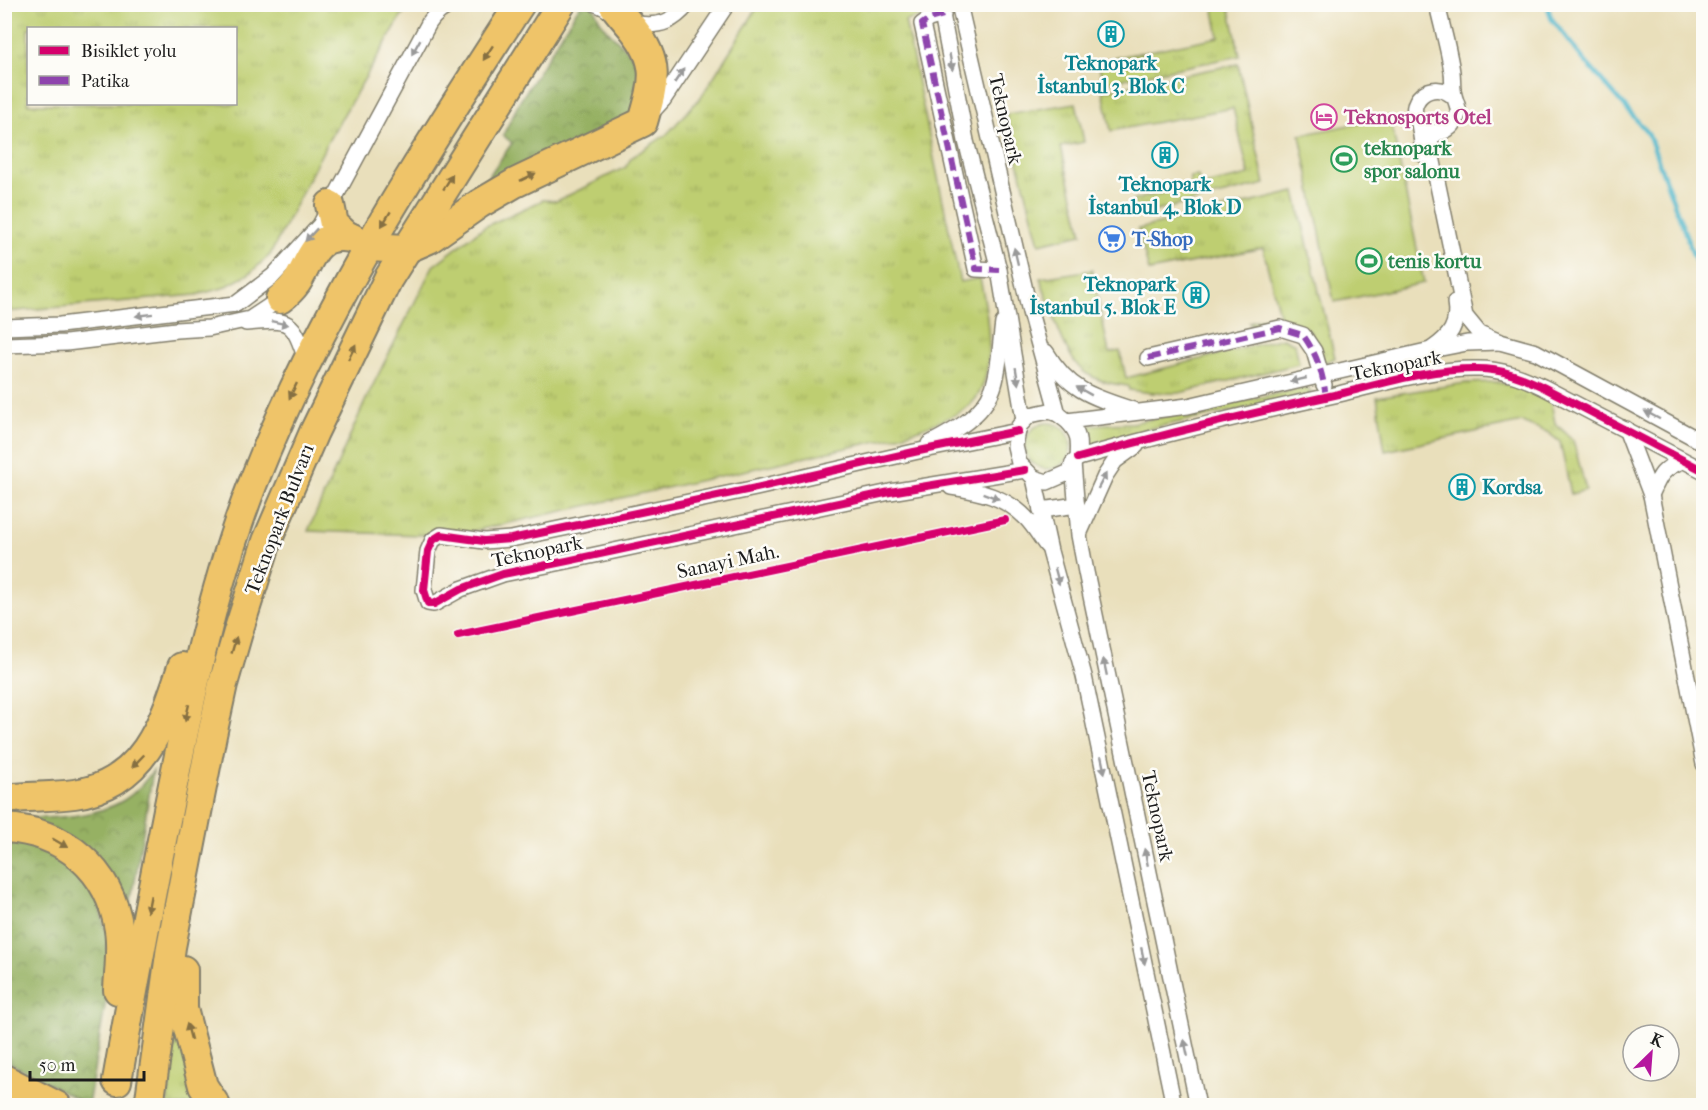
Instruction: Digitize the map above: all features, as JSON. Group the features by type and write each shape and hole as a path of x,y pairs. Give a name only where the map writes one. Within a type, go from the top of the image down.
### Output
{"highway":[{"name":"Teknopark Bulvarı","path":"114,1093 181,739 228,555 259,469 360,243 457,102 520,4"},
{"name":"Teknopark Bulvarı","path":"151,1099 171,947 223,684 267,541 331,395 375,305 406,249 561,4"},
{"path":"280,299 297,281 312,255 324,241 332,238 406,249 429,239 479,204 516,183 643,122 653,81 653,65 641,39 620,13"},
{"path":"330,205 334,224 360,243"},
{"path":"4,799 90,791 105,785 134,766 153,740 178,678 206,597 228,555"},
{"path":"194,825 182,985 183,1009 203,1086 216,1106"},
{"path":"4,828 34,832 50,837 66,846 83,858 106,889 119,930 114,1093"},
{"path":"4,1079 57,1106"}],"street":[{"path":"4,327 60,325 236,304 273,276 320,225 429,23 435,14 453,4"},
{"path":"596,4 646,25 669,21 679,15 688,4"},
{"path":"643,122 663,100 727,4"},
{"name":"Teknopark","path":"959,4 1030,312 1063,417"},
{"path":"1428,4 1446,80 1444,85 1458,107 1457,118 1449,128 1437,132 1424,128 1415,116 1417,102 1427,91 1434,89 1448,93"},
{"path":"1437,4 1452,72 1448,93"},
{"path":"941,10 922,24 976,269 999,270"},
{"name":"Teknopark","path":"941,10 966,141 999,270 1021,426"},
{"name":"Teknopark","path":"1419,123 1456,310 1453,329 1444,341 1431,350"},
{"name":"Teknopark","path":"1437,132 1431,139 1430,147 1465,316 1479,333 1492,343"},
{"path":"4,345 66,343 209,328 250,319 280,299"},
{"name":"Teknopark","path":"914,452 942,438 971,419 988,398 996,375 1005,306"},
{"name":"Teknopark","path":"1030,312 1044,349 1064,377 1088,394 1139,412"},
{"path":"228,324 281,321 290,325 296,331 307,362"},
{"path":"60,325 66,343"},
{"path":"1148,358 1280,328 1304,335 1314,351 1326,396"},
{"name":"Teknopark","path":"1063,417 1188,406 1431,350 1467,343 1492,343 1536,352 1704,443"},
{"path":"1490,370 1492,343"},
{"name":"Teknopark","path":"1198,1106 1079,535 1076,461 1079,444 1077,431 1063,417 1049,411 1030,415 1021,426 1015,446 1019,463 1030,474 1047,482 1070,472 1076,461 1144,440 1410,378 1462,369 1490,370 1521,377 1704,471"},
{"name":"Teknopark","path":"1021,426 768,486 511,540 484,541 441,535 433,540 428,551 424,590 428,603 434,604 461,589 503,574 890,492 1030,474"},
{"path":"1626,429 1651,495 1704,764"},
{"name":"Teknopark","path":"1079,535 1105,476 1115,460 1144,440"},
{"path":"1651,495 1658,478 1668,467 1682,461"},
{"name":"Teknopark","path":"1030,474 1084,676 1174,1106"},
{"name":"Teknopark","path":"933,485 972,490 989,494 1003,501 1026,518 1050,551"},
{"path":"1041,510 1077,505"}],"green space":[{"path":"5,4 408,4 328,141 270,255 249,274 223,288 196,295 5,312"},
{"path":"580,5 593,5 606,29 635,59 641,89 630,116 475,196 512,143 503,135 520,101"},
{"path":"759,5 924,5 926,16 905,21 960,282 980,278 986,310 989,348 987,366 976,398 965,409 950,417 896,437 450,536 308,531 367,397 433,266 484,227 543,200 557,201 626,167 631,158 667,134 701,97"},
{"path":"1213,5 1229,5 1240,56 1103,83 1098,61 1219,37"},
{"path":"1238,64 1265,184 1135,216 1133,200 1190,187 1190,177 1198,176 1200,186 1249,175 1233,108 1111,131 1103,91"},
{"path":"1076,103 1084,142 1061,147 1082,234 1039,244 1006,114"},
{"path":"1390,117 1424,283 1334,302 1300,135"},
{"path":"1295,192 1335,358 1323,363 1310,331 1293,322 1279,321 1252,327 1249,322 1279,314 1263,248 1149,271 1138,229"},
{"path":"1092,270 1109,353 1120,351 1126,378 1283,338 1295,344 1299,364 1179,393 1129,390 1128,386 1097,379 1087,374 1071,357 1040,278"},
{"path":"1498,382 1525,389 1551,402 1555,423 1573,440 1586,490 1571,494 1560,442 1547,432 1522,422 1385,451 1377,397 1466,383"},
{"path":"1305,388 1311,392 1309,395 1147,429 1090,449 1086,425 1132,423"},
{"path":"1048,423 1064,430 1071,446 1064,462 1048,469 1032,462 1025,446 1032,430"},
{"path":"153,771 128,924 121,907 11,819 69,816 98,811 128,797"},
{"path":"5,842 38,846 74,868 96,895 107,934 107,994 88,1105 5,1060"},
{"path":"184,1041 203,1105 167,1106 175,1042"}],"waterway":[{"path":"1547,4 1551,18 1583,59 1648,133 1704,284"}],"marked path":[{"path":"943,15 929,19 922,24 976,269 999,270"},
{"path":"1148,358 1280,328 1303,335 1319,364 1326,396"}],"cycle path":[{"path":"1078,458 1208,424 1408,377 1461,369 1487,369 1504,372 1535,383 1704,471"},
{"path":"1018,431 511,539 484,541 441,535 433,540 428,551 424,590 428,603 434,604 461,589 503,574 890,492 1025,470"},
{"name":"Sanayi Mah.","path":"458,635 1005,520"}],"place":[{"name":"Teknopark İstanbul 3. Blok C","path":"1111,34"},
{"name":"Teknosports Otel","path":"1324,117"},
{"name":"Teknopark İstanbul 4. Blok D","path":"1165,155"},
{"name":"teknopark spor salonu","path":"1344,159"},
{"name":"T-Shop","path":"1112,239"},
{"name":"tenis kortu","path":"1369,261"},
{"name":"Teknopark İstanbul 5. Blok E","path":"1196,295"},
{"name":"Kordsa","path":"1462,487"}]}
